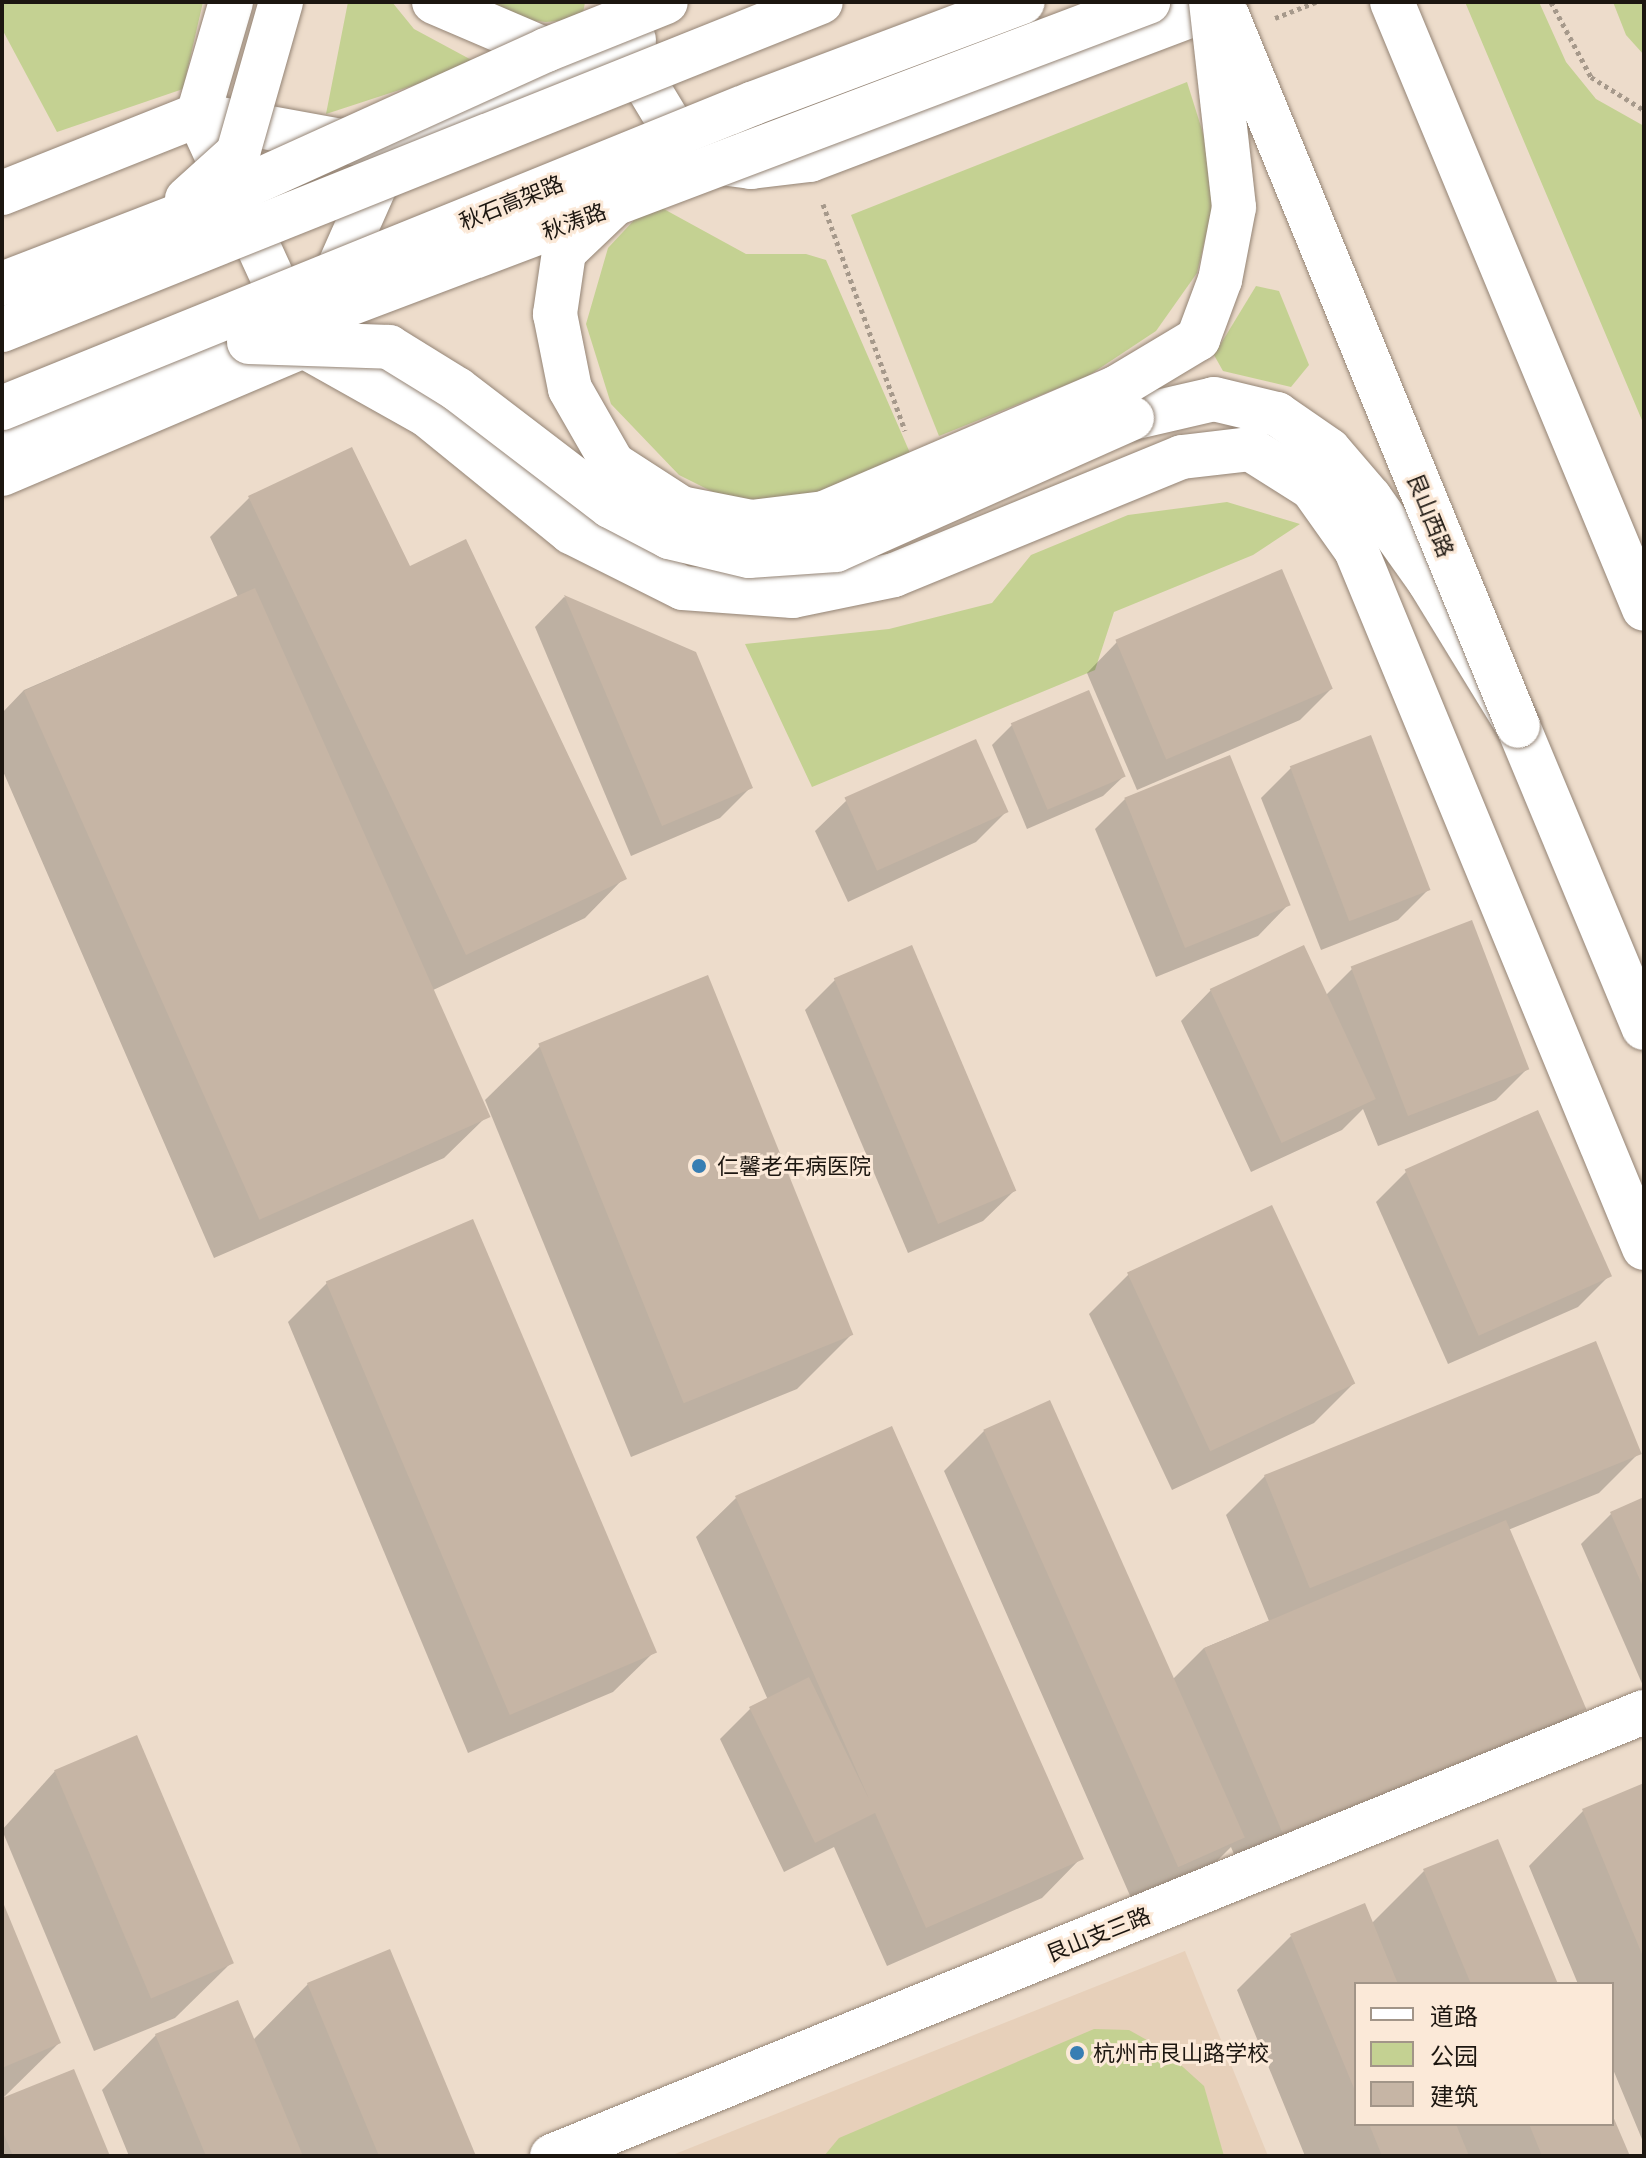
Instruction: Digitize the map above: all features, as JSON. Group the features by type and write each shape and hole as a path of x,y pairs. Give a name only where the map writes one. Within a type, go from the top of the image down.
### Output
{"main road":[{"path":"231,2 198,115 304,346 427,415 571,532 683,588 793,596 894,575 1182,457 1250,449 1312,488 1356,550 1644,1248"},
{"path":"160,223 238,153 281,2"},
{"path":"434,2 546,50"},
{"path":"2,284 160,223 546,50 666,2"},
{"path":"2,330 821,2"},
{"name":"秋石高架路","path":"2,408 754,103 1023,2"},
{"name":"秋涛路","path":"2,444 249,342 1148,2"},
{"path":"611,207 564,252 555,314 570,389 613,464 681,508 751,522 824,513 1116,388 1198,339 1220,280 1234,207 1211,2"},
{"path":"633,38 691,159 751,167 810,160 1223,2"},
{"name":"艮山西路","path":"1223,2 1644,1028"},
{"path":"1392,2 1644,609"},
{"path":"2,193 198,115 379,148 633,38"},
{"path":"2,474 304,346 381,172 633,38"},
{"path":"249,342 389,347 457,389 610,506 669,537 749,556 836,550 1132,418 1214,399 1277,414 1329,450 1370,498 1429,581 1518,726"},
{"path":"1562,413 1644,526"},
{"name":"艮山支三路","path":"552,2156 1644,1712"}],"path":[{"path":"1551,2 1591,77 1644,110"},
{"path":"810,160 906,435"}],"shaded area":[{"name":"杭州市艮山路学校","path":"1185,1951 1268,2156 670,2156"}],"green space":[{"path":"2,2 203,2 183,89 57,132 2,29"},
{"path":"348,2 392,2 414,29 479,64 326,114"},
{"path":"485,2 585,2 582,19 546,22 518,19"},
{"path":"1465,2 1539,2 1566,62 1596,99 1644,126 1644,425"},
{"path":"1613,2 1644,2 1644,55 1626,35"},
{"path":"1187,82 1213,165 1211,214 1197,273 1156,331 1088,376 939,436 851,215"},
{"path":"651,202 746,254 806,254 826,260 917,469 747,509 679,475 611,404 586,324 608,248"},
{"path":"1256,286 1279,291 1309,365 1291,387 1223,371 1214,355"},
{"path":"1227,502 1300,524 1253,555 1114,612 1095,670 812,787 745,644 889,629 992,603 1031,555 1128,515"},
{"path":"1094,2029 1129,2030 1163,2049 1204,2086 1224,2156 824,2156 839,2138"}],"building":[{"path":"352,447 410,566 466,539 627,879 466,955 248,496"},
{"path":"1282,569 1333,689 1166,759 1115,640"},
{"path":"255,588 491,1117 259,1220 24,691"},
{"path":"564,595 696,652 753,788 662,826"},
{"path":"1089,690 1126,777 1047,810 1011,723"},
{"path":"1371,735 1430,890 1349,921 1290,766"},
{"path":"976,739 1009,812 877,871 844,798"},
{"path":"1230,755 1291,905 1185,948 1124,798"},
{"path":"1472,920 1529,1069 1408,1116 1351,967"},
{"path":"912,945 1016,1191 938,1224 834,978"},
{"path":"1304,945 1376,1099 1282,1143 1210,989"},
{"path":"708,975 853,1335 684,1403 538,1044"},
{"path":"1538,1110 1612,1276 1479,1336 1405,1169"},
{"path":"1272,1205 1355,1384 1210,1451 1127,1273"},
{"path":"473,1219 657,1653 510,1715 326,1282"},
{"path":"1596,1341 1642,1454 1310,1588 1264,1475"},
{"path":"1050,1400 1245,1838 1178,1867 983,1430"},
{"path":"892,1426 1084,1859 926,1928 875,1813 815,1843 749,1707 809,1677 869,1799 735,1496"},
{"path":"1644,1497 1644,1589 1610,1512"},
{"path":"1506,1520 1586,1710 1285,1838 1204,1648"},
{"path":"137,1735 234,1963 151,1998 54,1770"},
{"path":"1644,1783 1644,1959 1582,1809"},
{"path":"1498,1839 1557,1982 1470,1982 1423,1869"},
{"path":"2,1900 61,2043 2,2068"},
{"path":"1365,1903 1397,1982 1354,1982 1354,2088 1290,1934"},
{"path":"390,1949 476,2156 379,2156 307,1983"},
{"path":"238,2000 303,2156 206,2156 155,2034"},
{"path":"74,2069 110,2156 13,2156 2,2130 2,2098"},
{"path":"1614,2119 1630,2156 1542,2156 1530,2126 1614,2126"},
{"path":"1370,2126 1457,2126 1469,2156 1382,2156"}],"place":[{"name":"仁馨老年病医院","path":"699,1166"},
{"name":"杭州市艮山路学校","path":"1077,2053"}]}
